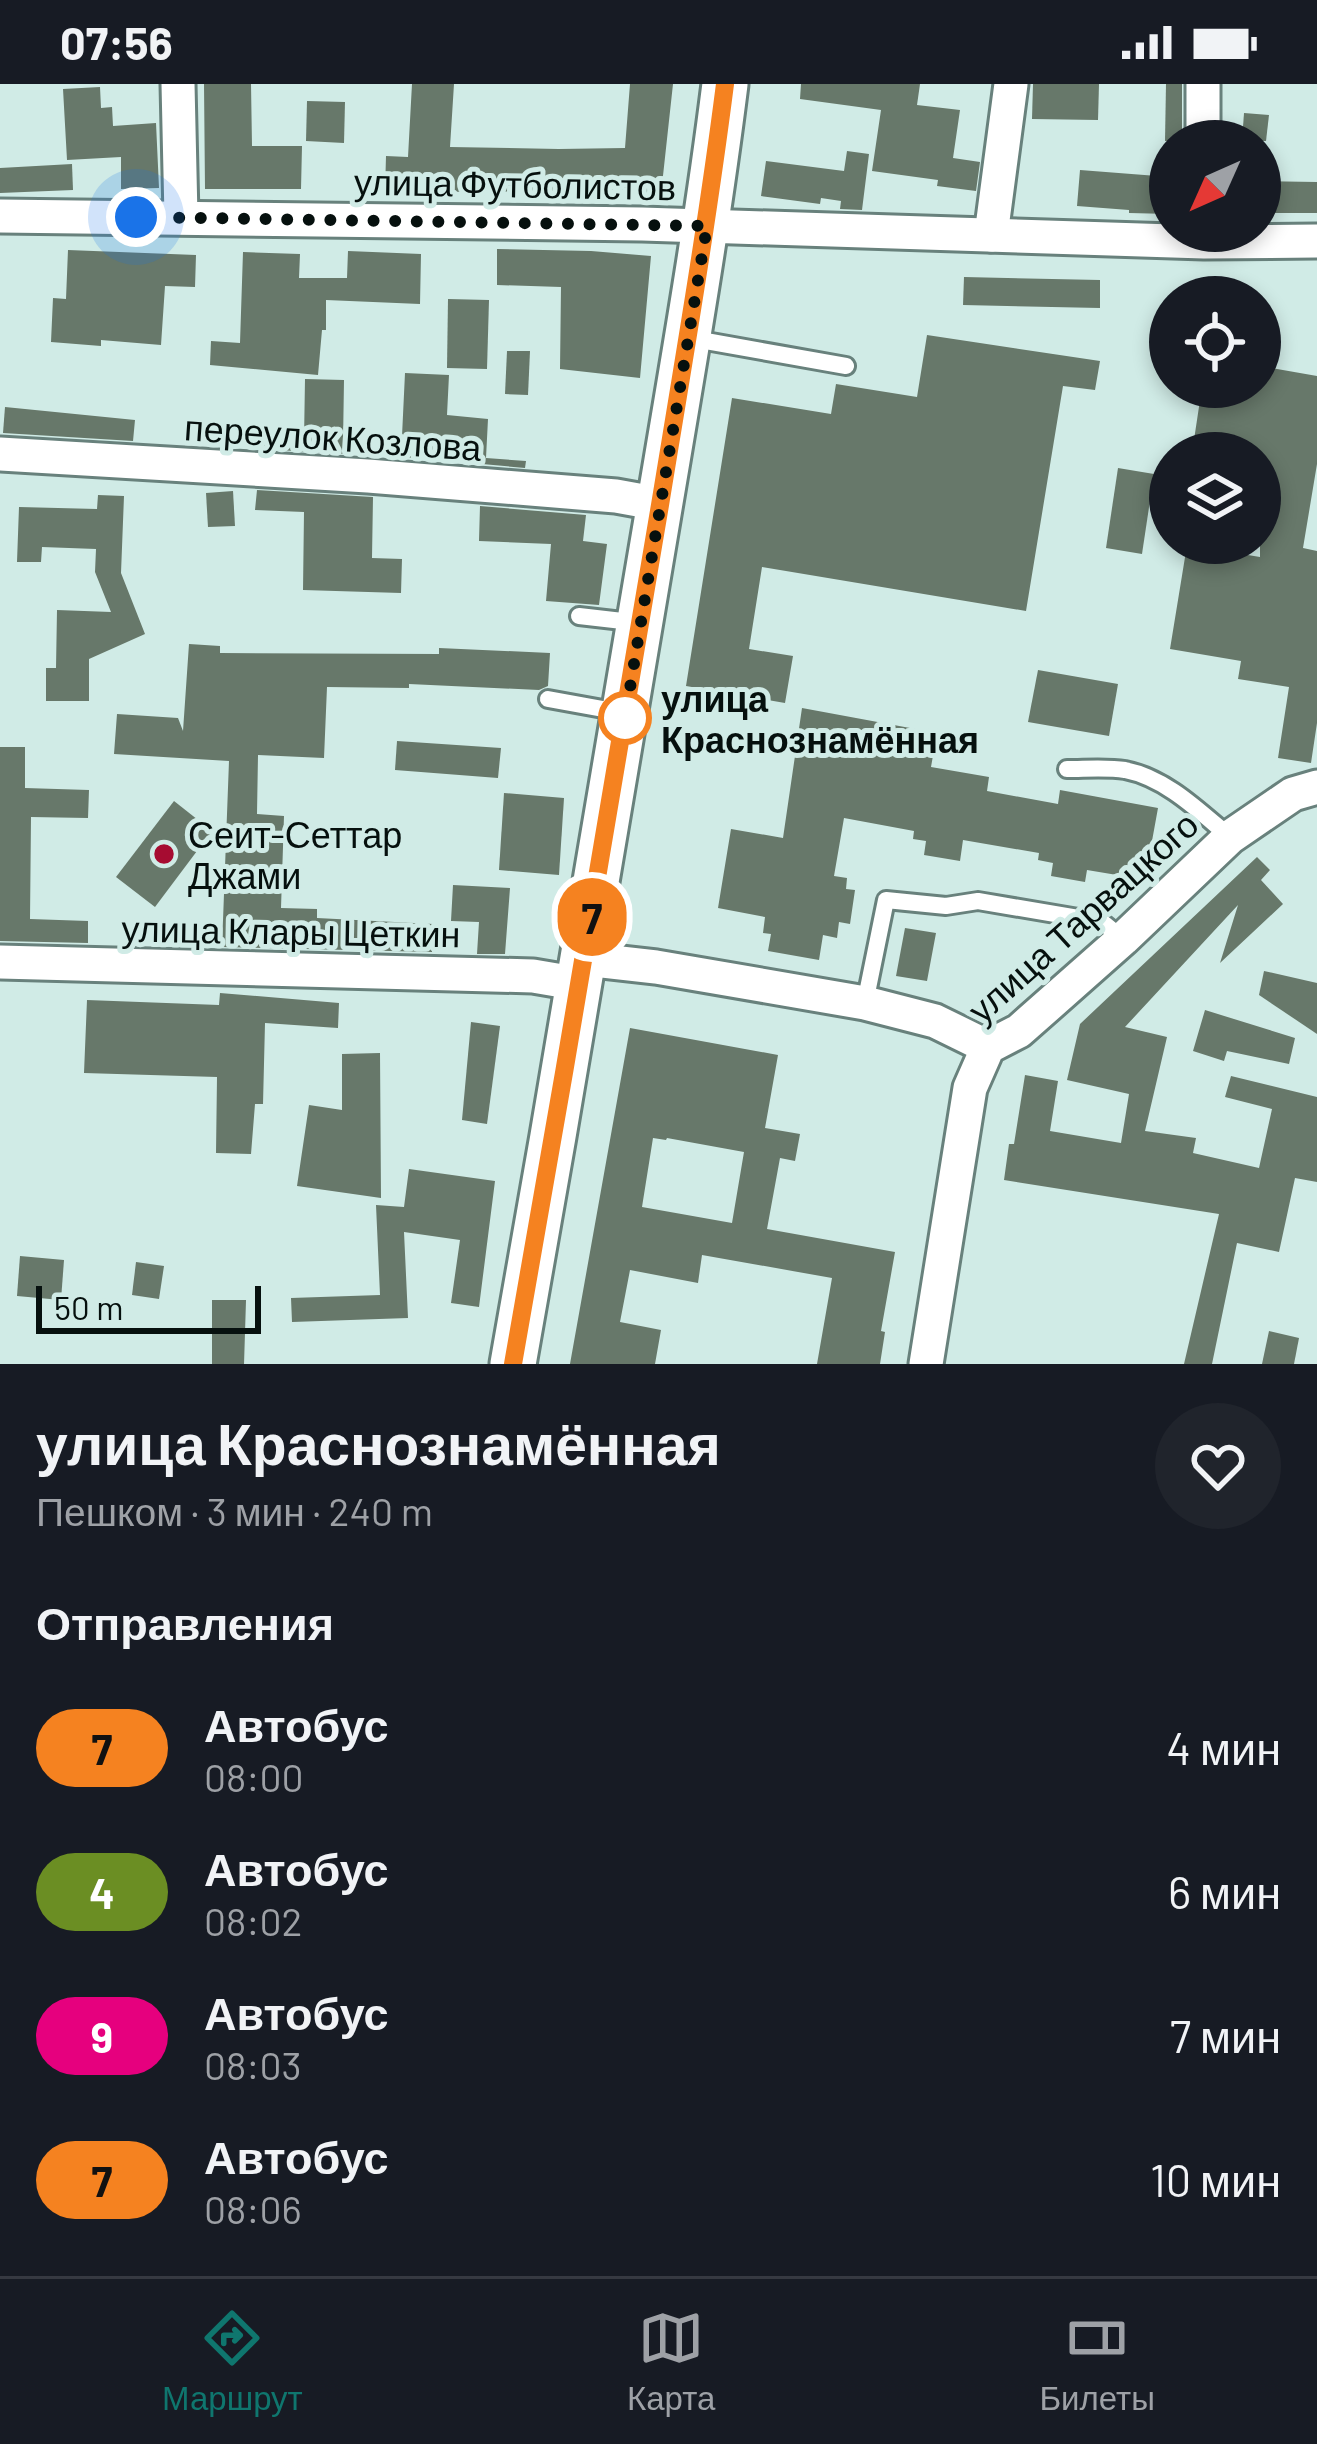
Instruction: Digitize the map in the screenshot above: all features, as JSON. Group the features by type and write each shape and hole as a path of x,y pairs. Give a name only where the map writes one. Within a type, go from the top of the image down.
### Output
{"main road":[{"path":"513,1364 707,226 725,84"}],"street":[{"path":"178,84 181,217"},
{"path":"991,236 1011,84"},
{"path":"1203,84 1203,120"},
{"name":"улица Футболистов","path":"0,216 1149,237"},
{"name":"улица Футболистов","path":"1281,240 1317,242"},
{"name":"переулок Козлова","path":"0,454 368,476 616,496 660,504"},
{"name":"улица Тарвацкого","path":"926,1364 970,1088 988,1047 1019,1031 1230,837 1293,794 1317,787"},
{"name":"улица Клары Цеткин","path":"0,962 533,976 656,967 865,1003 935,1021 988,1047"}],"lane":[{"path":"688,338 846,365"},
{"path":"579,616 641,623"},
{"path":"548,699 626,713"},
{"path":"1067,769 1125,770 1158,782 1230,837"},
{"path":"865,1003 886,900 999,905 1102,922 1124,938"}],"building":[{"path":"204,84 251,84 252,146 302,146 301,189 205,189"},
{"path":"412,84 454,84 450,147 559,149 625,148 630,84 673,84 661,194 385,192 386,156 408,157"},
{"path":"801,84 920,84 917,105 960,110 953,158 980,162 976,191 937,186 938,180 872,171 881,110 800,99"},
{"path":"1033,84 1099,84 1098,120 1032,119"},
{"path":"1166,84 1182,84 1182,120 1165,120"},
{"path":"100,87 101,108 112,107 113,126 156,123 159,188 121,189 121,157 67,160 63,89"},
{"path":"307,101 345,102 344,143 306,141"},
{"path":"1244,113 1269,115 1268,120 1244,120"},
{"path":"847,151 869,154 862,210 840,209 841,201 821,198 820,204 761,196 766,161 844,171"},
{"path":"72,164 73,190 0,193 0,168"},
{"path":"1080,170 1149,175 1149,213 1077,206"},
{"path":"1281,181 1317,182 1317,213 1281,213"},
{"path":"497,249 651,256 640,378 560,369 561,287 497,285"},
{"path":"68,250 196,255 195,287 165,286 161,345 51,342 53,298 66,299"},
{"path":"348,251 421,254 420,304 326,300 318,375 210,365 211,341 240,343 243,252 300,254 299,278 347,278"},
{"path":"964,277 1100,280 1100,308 963,305"},
{"path":"448,299 489,300 487,369 447,368"},
{"path":"927,335 1100,361 1095,390 1063,386 1026,611 762,567 749,649 793,656 785,703 686,686 732,398 831,414 836,384 917,397"},
{"path":"507,351 530,351 528,395 505,394"},
{"path":"1281,370 1317,376 1317,464 1303,548 1317,551 1317,723 1311,763 1278,758 1289,687 1238,679 1241,661 1170,649 1184,564 1281,564 1281,432 1195,432 1199,408 1281,408"},
{"path":"405,373 449,375 447,415 488,419 486,458 526,461 525,468 401,457"},
{"path":"305,379 344,380 343,443 348,443 348,454 260,449 261,436 304,440"},
{"path":"5,407 135,420 133,441 3,433"},
{"path":"1118,468 1149,473 1142,554 1106,548"},
{"path":"257,490 373,497 372,558 402,559 401,593 303,590 304,512 255,510"},
{"path":"233,491 235,526 208,527 206,493"},
{"path":"98,495 124,496 121,573 145,634 89,659 89,701 46,701 46,668 56,668 57,610 111,612 95,572 96,549 42,547 41,562 17,562 19,507 97,509"},
{"path":"480,506 586,515 583,541 607,544 599,605 546,601 551,544 479,541"},
{"path":"189,644 220,646 220,653 439,654 439,648 550,653 548,686 539,690 409,684 409,688 327,687 324,758 258,755 257,814 284,816 281,908 317,909 317,918 433,924 432,952 222,947 229,761 114,754 117,714 178,718 183,731"},
{"path":"1038,670 1118,684 1109,736 1028,722"},
{"path":"802,708 937,733 931,767 989,777 987,791 1058,804 1060,790 1158,808 1146,874 1136,871 1135,878 1087,870 1085,882 1051,876 1053,863 1038,860 1039,853 963,840 960,861 924,855 926,841 913,839 914,831 844,818 834,876 847,878 846,889 855,890 850,924 839,922 837,938 823,935 819,960 768,951 771,934 763,933 765,917 718,908 731,829 783,838"},
{"path":"397,741 501,748 498,778 395,770"},
{"path":"0,747 25,747 25,788 89,790 88,818 31,817 30,919 88,921 88,943 0,941"},
{"path":"504,793 564,798 559,875 499,870"},
{"name":"Сеит-Сеттар Джами","path":"174,801 212,831 155,907 116,877"},
{"path":"1257,857 1270,870 1261,880 1283,904 1220,963 1238,905 1125,1027 1167,1037 1145,1131 1196,1138 1193,1153 1259,1168 1272,1109 1225,1097 1231,1076 1317,1097 1317,1182 1295,1178 1279,1252 1237,1243 1212,1364 1184,1364 1219,1214 1004,1180 1009,1144 1014,1144 1025,1075 1058,1081 1050,1131 1121,1143 1129,1094 1067,1080 1080,1024"},
{"path":"453,885 510,888 505,954 477,954 479,922 451,921"},
{"path":"905,928 936,933 927,981 896,976"},
{"path":"1264,971 1317,983 1317,1034 1259,995"},
{"path":"220,993 339,1003 338,1028 265,1023 263,1104 255,1104 251,1154 216,1153 217,1077 84,1073 87,1000 219,1005"},
{"path":"1205,1010 1295,1038 1289,1064 1227,1051 1224,1061 1193,1051"},
{"path":"471,1022 500,1026 487,1124 462,1120"},
{"path":"630,1028 778,1055 765,1128 800,1134 795,1161 780,1158 767,1229 895,1252 880,1364 817,1364 832,1278 702,1255 698,1283 630,1270 620,1322 661,1330 655,1364 570,1364","holes":["653,1138 744,1152 732,1223 642,1207"]},
{"path":"380,1053 381,1198 297,1186 309,1105 342,1110 342,1054"},
{"path":"409,1169 495,1181 479,1307 451,1303 460,1240 404,1232 408,1318 292,1322 291,1298 380,1295 376,1205 404,1207"},
{"path":"20,1256 64,1260 61,1300 17,1296"},
{"path":"136,1262 164,1266 159,1299 132,1295"},
{"path":"212,1300 246,1300 244,1364 212,1364"},
{"path":"1269,1331 1299,1338 1294,1364 1262,1364"}],"bus line":[{"name":"7","path":"513,1364 707,226 725,84"}],"place":[{"name":"улица Краснознамённая","path":"625,718"},
{"name":"Сеит-Сеттар Джами","path":"164,854"}],"route":[{"path":"136,217 707,226 625,718"}]}
